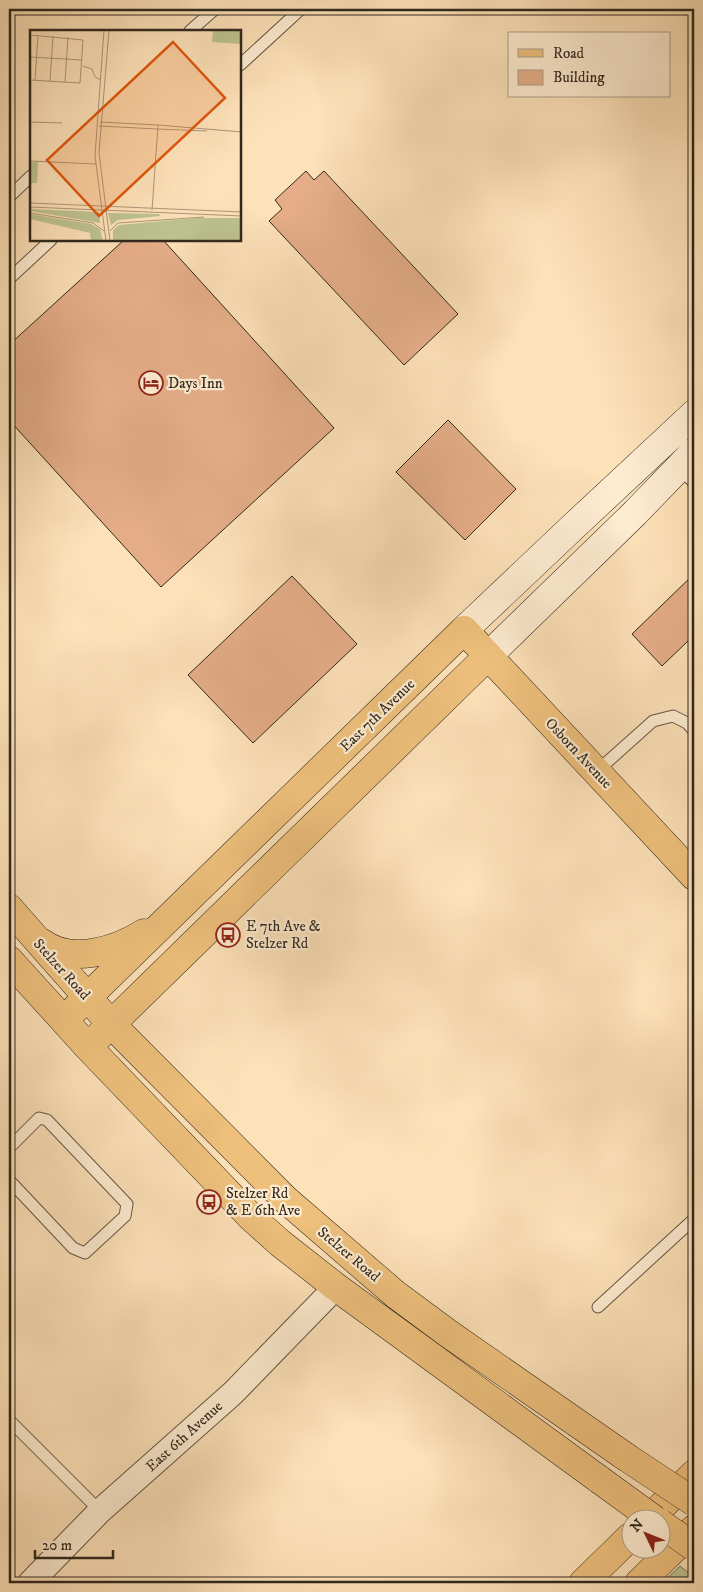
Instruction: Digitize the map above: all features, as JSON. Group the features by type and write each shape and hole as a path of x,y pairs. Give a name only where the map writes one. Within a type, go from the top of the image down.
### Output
{"main road":[{"name":"Osborn Avenue","path":"464,630 694,876"},
{"name":"East 7th Avenue","path":"64,1020 464,630"},
{"path":"88,1047 488,656"},
{"path":"28,931 44,944 57,951 75,955 90,953 122,944 140,936 194,894"},
{"name":"Stelzer Road","path":"9,908 111,1024 285,1199 358,1263 395,1294 450,1334 694,1502"},
{"path":"9,960 88,1047 252,1218 280,1244 641,1510"},
{"path":"658,1510 694,1474"},
{"path":"639,1583 694,1529"},
{"path":"670,1530 694,1547"},
{"path":"583,1583 620,1547"}],"street":[{"name":"East 7th Avenue","path":"464,630 694,414"},
{"path":"488,656 689,467"},
{"name":"East 6th Avenue","path":"30,1583 100,1511 233,1393 336,1287"}],"lane":[{"path":"191,30 215,9"},
{"path":"241,64 301,9"},
{"path":"9,197 30,177"},
{"path":"9,279 50,241"},
{"path":"596,772 653,721 672,716 687,723 694,731"},
{"path":"9,1148 39,1118 47,1120 127,1204 125,1216 85,1253 73,1248 9,1180"},
{"path":"598,1307 694,1221"},
{"path":"9,1420 100,1511"}],"green space":[{"path":"680,1566 694,1577 694,1583 662,1583"}],"building":[{"path":"306,171 314,180 324,171 458,314 404,365 269,221 282,209 275,200"},
{"name":"Days Inn","path":"123,241 164,241 334,428 161,587 9,420 9,345"},
{"path":"448,420 516,489 465,540 396,472"},
{"path":"694,574 694,647 688,641 662,666 632,634"},
{"path":"292,576 357,644 253,743 188,675"}],"place":[{"name":"Days Inn","path":"151,383"},
{"name":"E 7th Ave & Stelzer Rd","path":"228,935"},
{"name":"Stelzer Rd & E 6th Ave","path":"209,1202"}]}
